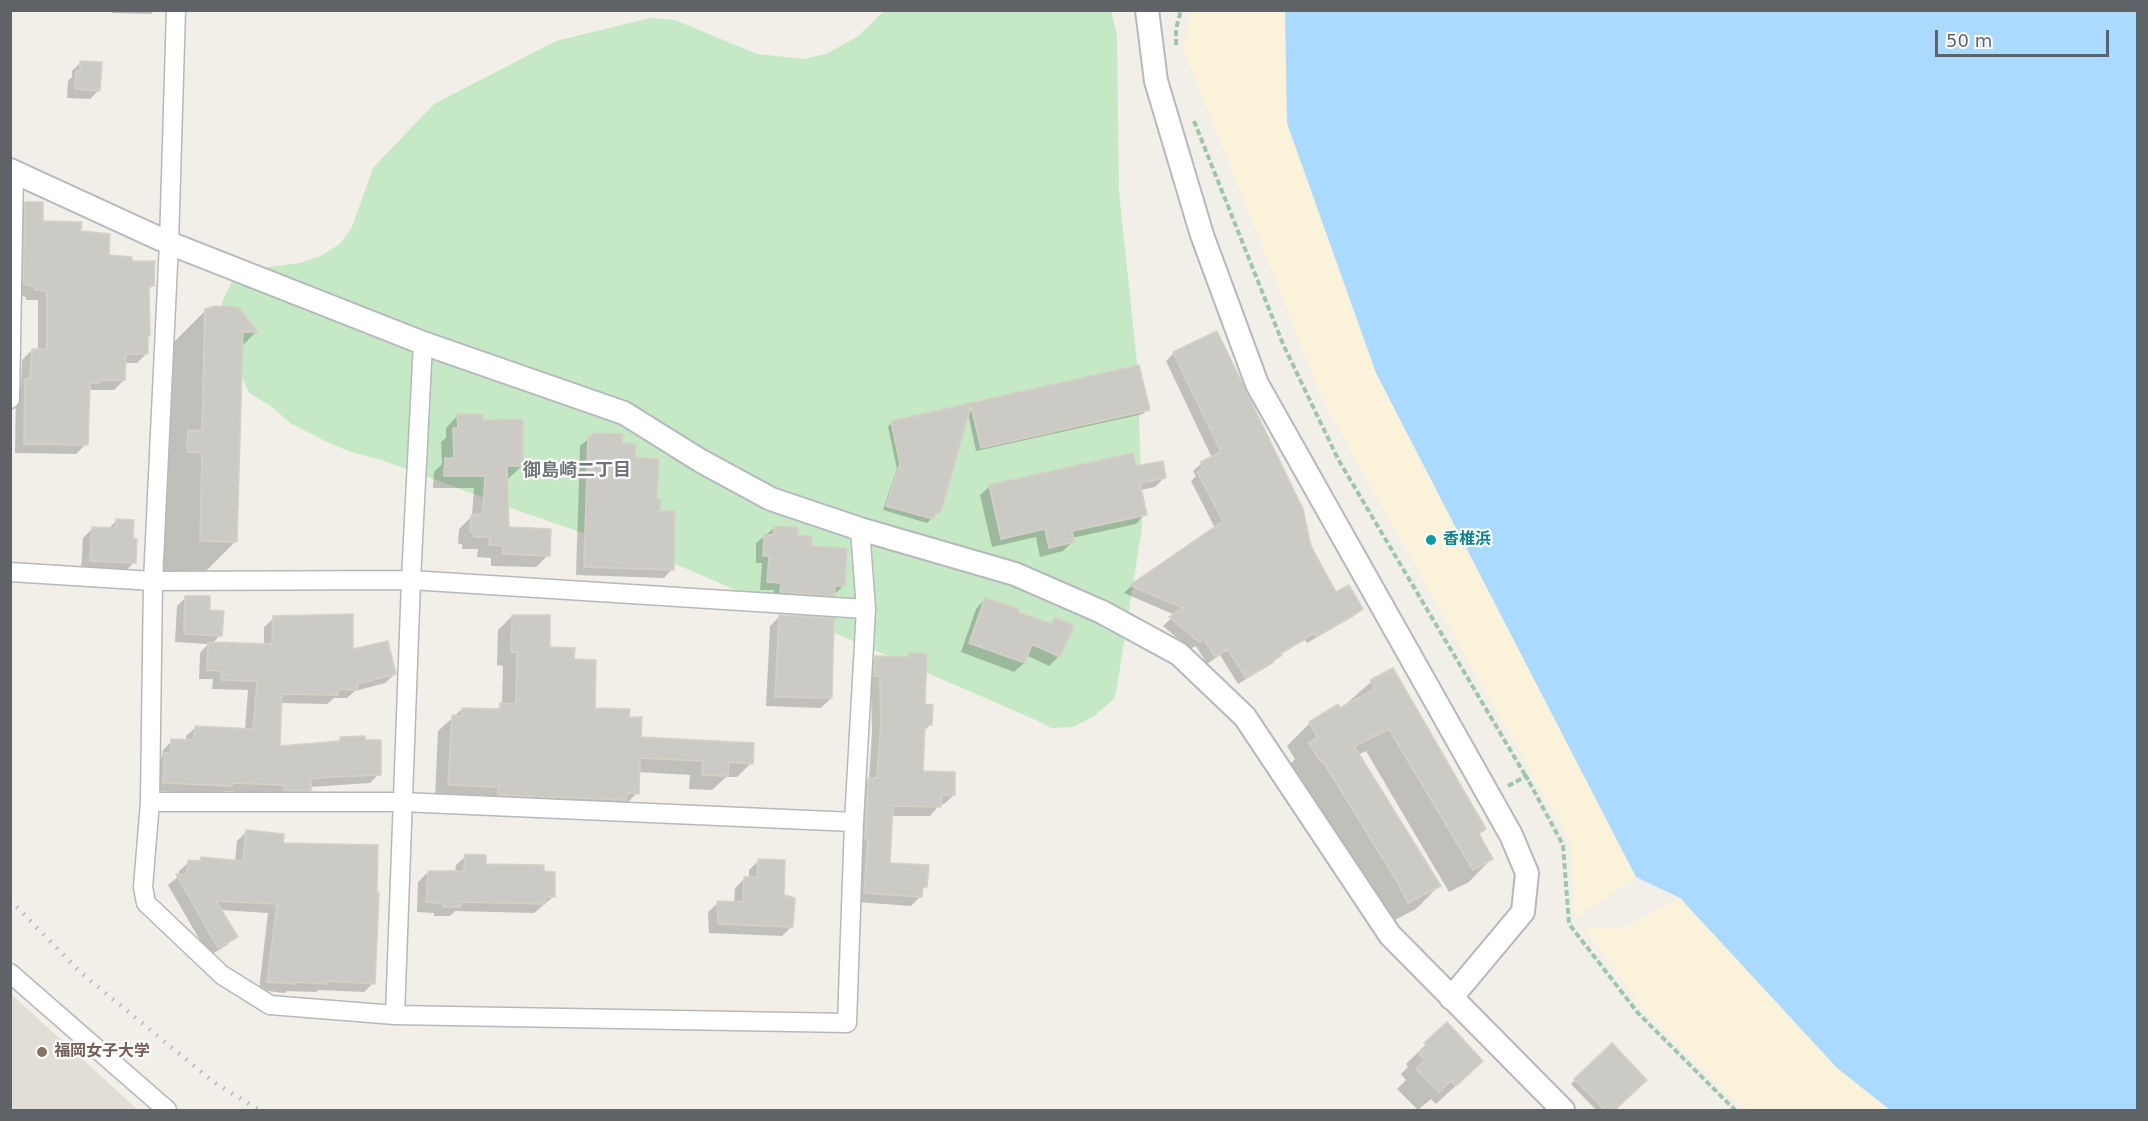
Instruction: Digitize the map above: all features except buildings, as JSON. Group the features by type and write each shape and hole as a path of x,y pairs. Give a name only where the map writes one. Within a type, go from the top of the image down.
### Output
{"street":[{"path":"176,10 169,243 153,581 150,802 143,887 146,903 222,975 270,1005 395,1015 846,1023 866,609 860,530"},
{"path":"1147,10 1156,81 1202,235 1257,384 1511,835 1527,873 1523,912 1451,998"},
{"path":"10,399 12,171 169,243 423,343 624,413 701,461 771,499 860,530 1015,574 1102,612 1179,654 1245,717 1390,935 1563,1110"},
{"path":"395,1015 411,580 423,343"},
{"path":"10,572 153,581 411,580 866,609"},
{"path":"150,802 402,802 854,822"},
{"path":"10,972 167,1110"}],"path":[{"path":"1176,53 1176,29 1181,10"},
{"path":"1193,119 1283,344 1338,459 1528,780 1563,844 1569,924 1638,1013 1735,1110"},
{"path":"1490,797 1526,776 1528,780"}],"shaded area":[{"name":"福岡女子大学","path":"10,993 138,1110 11,1110"}],"green space":[{"path":"884,11 1111,11 1117,36 1119,192 1138,373 1142,527 1114,699 1094,716 1073,727 1051,728 680,566 525,513 382,460 351,452 290,423 272,407 249,393 225,339 222,302 234,277 244,270 300,263 321,256 340,244 352,227 373,168 434,104 556,41 650,18 675,20 757,54 803,59 826,54 857,37"}],"sand":[{"name":"香椎浜","path":"1191,11 1285,11 1287,123 1376,373 1636,877 1575,918 1571,843 1325,405 1183,48"},
{"path":"1680,897 1837,1068 1890,1110 1748,1110 1731,1097 1645,1011 1583,927 1622,929"}],"water":[{"path":"1285,10 2137,11 2137,1110 1890,1110 1837,1068 1680,898 1636,877 1376,373 1287,123"}],"railway":[{"path":"10,900 80,972 215,1083 259,1110"}],"place":[{"name":"香椎浜","path":"1431,540"},
{"name":"福岡女子大学","path":"42,1052"}],"district":[{"name":"御島崎二丁目","path":"577,471"}]}
